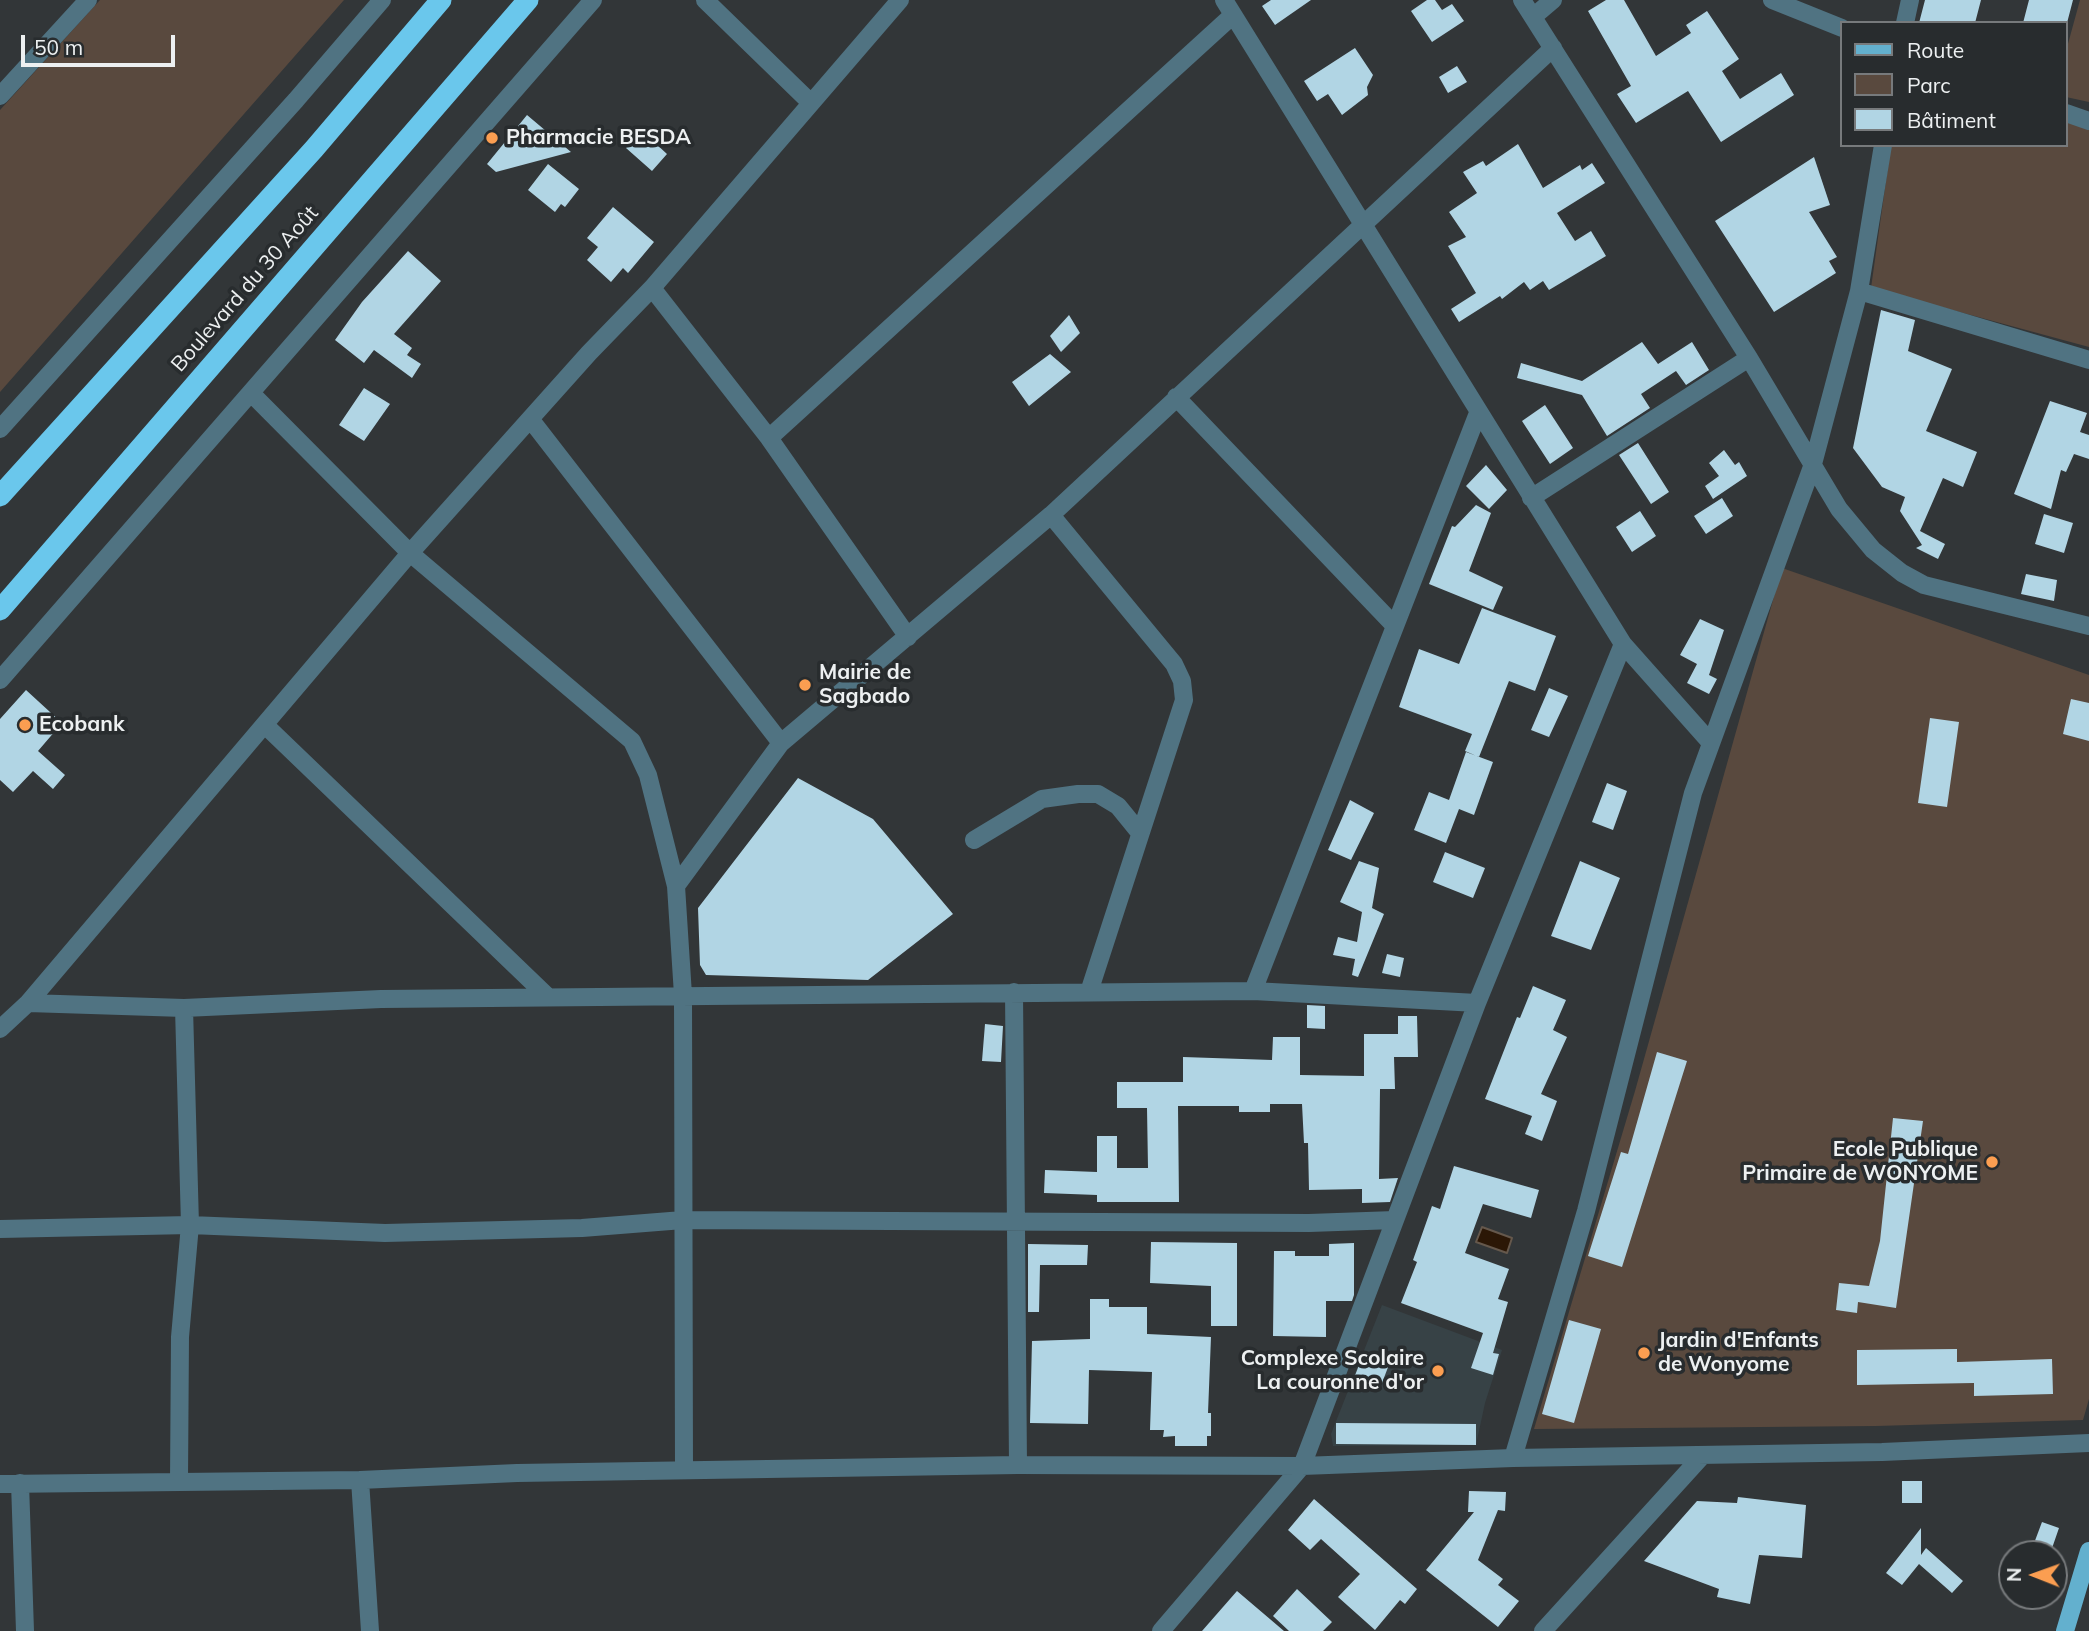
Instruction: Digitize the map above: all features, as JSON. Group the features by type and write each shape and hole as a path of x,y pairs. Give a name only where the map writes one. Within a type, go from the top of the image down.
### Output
{"highway":[{"name":"Boulevard du 30 Août","path":"0,496 314,149 441,0"},
{"name":"Boulevard du 30 Août","path":"0,610 528,0"}],"main road":[{"path":"2065,1631 2089,1551"}],"street":[{"path":"0,96 88,0"},
{"path":"0,429 296,100 382,0"},
{"path":"0,680 593,0"},
{"path":"705,0 811,103"},
{"path":"2,1023 28,1003 267,726 410,553 652,288 900,0"},
{"path":"1522,0 1749,358 1839,509 1873,550 1902,573 1924,585 2089,626"},
{"path":"1533,17 1553,0"},
{"path":"1772,0 1840,27"},
{"path":"1905,21 1910,0"},
{"path":"769,438 1229,7 1623,644 1710,742"},
{"path":"676,886 781,743 1051,515 1553,48"},
{"path":"2068,114 2089,121"},
{"path":"1513,1458 1586,1211 1693,793 1813,464 1859,291 1883,147"},
{"path":"652,288 769,438 908,637"},
{"path":"1859,291 2089,360"},
{"path":"1531,498 1749,358"},
{"path":"252,394 410,553 632,741 652,788 676,886 683,995 684,1470"},
{"path":"1176,397 1394,625"},
{"path":"1253,991 1478,413"},
{"path":"531,420 781,743"},
{"path":"1051,515 1174,664 1182,681 1184,699 1089,992"},
{"path":"1161,1631 1302,1466 1477,1003 1623,644"},
{"path":"267,726 548,997"},
{"path":"974,840 1042,799 1078,794 1098,794 1118,806 1140,833"},
{"path":"28,1003 184,1008 381,999 1253,991 1477,1003"},
{"path":"1014,992 1017,1465"},
{"path":"179,1480 180,1337 190,1225 184,1008"},
{"path":"0,1229 190,1225 385,1233 582,1228 683,1220 1309,1223 1395,1220"},
{"path":"0,1484 360,1480 517,1473 1017,1465 1302,1466 1513,1458 1882,1452 2089,1443"},
{"path":"1543,1631 1703,1455"},
{"path":"360,1480 370,1631"},
{"path":"20,1483 25,1631"}],"shaded area":[{"path":"1482,1227 1512,1238 1507,1253 1476,1242"},
{"name":"Complexe Scolaire La couronne d'or","path":"1382,1305 1502,1350 1485,1403 1476,1445 1333,1446 1331,1434"}],"green space":[{"path":"100,0 344,0 0,392 0,110"},
{"path":"2080,0 2089,0 2089,102 2068,97 2068,44"},
{"path":"2068,118 2089,124 2089,347 1871,288 1891,147 2068,147"},
{"name":"Ecole Publique Primaire de WONYOME","path":"1782,568 2089,675 2089,1399 2083,1420 1876,1426 1534,1429 1635,1091"}],"building":[{"path":"1271,0 1311,0 1275,25 1262,6"},
{"path":"1427,0 1435,0 1442,10 1452,4 1464,21 1432,42 1411,11"},
{"path":"1606,0 1624,0 1656,56 1691,33 1686,25 1707,11 1739,59 1722,71 1740,99 1781,73 1794,95 1721,142 1688,91 1636,123 1617,94 1631,86 1588,11"},
{"path":"1925,0 1981,0 1976,21 1920,21"},
{"path":"2029,0 2073,0 2068,21 2024,21"},
{"path":"1355,48 1373,75 1367,87 1368,95 1342,115 1328,94 1317,101 1304,81"},
{"path":"1457,66 1467,82 1448,93 1439,77"},
{"path":"527,115 571,152 496,172 487,164"},
{"path":"642,131 667,154 652,171 626,148"},
{"path":"1518,144 1543,188 1580,165 1582,170 1592,163 1605,183 1557,213 1575,241 1591,231 1606,256 1549,290 1543,281 1530,290 1524,282 1502,299 1500,296 1459,322 1451,309 1476,293 1448,246 1466,237 1449,212 1477,193 1463,172 1483,161 1486,166"},
{"path":"1814,157 1830,205 1809,212 1837,257 1829,261 1836,273 1774,312 1715,221"},
{"path":"548,164 579,189 565,207 561,204 555,212 528,190"},
{"path":"613,207 654,242 628,273 623,268 611,282 587,260 598,247 587,238"},
{"path":"408,251 441,281 394,334 412,348 407,355 421,364 412,378 374,350 364,363 335,340 362,302"},
{"path":"1881,310 1915,320 1908,351 1952,369 1926,431 1977,452 1963,487 1943,478 1920,531 1945,544 1938,559 1916,548 1922,545 1900,511 1905,497 1882,487 1853,448"},
{"path":"1069,315 1080,333 1061,352 1050,336"},
{"path":"1642,342 1658,364 1692,342 1709,370 1686,385 1676,371 1641,394 1650,408 1607,436 1582,395 1517,378 1521,363 1582,381"},
{"path":"1050,354 1071,372 1029,406 1012,382"},
{"path":"364,388 390,404 364,441 339,425"},
{"path":"2050,401 2087,413 2080,432 2089,435 2089,459 2074,454 2066,472 2061,470 2051,509 2014,494"},
{"path":"1545,405 1573,448 1550,464 1522,421"},
{"path":"1638,443 1669,492 1651,504 1619,455"},
{"path":"1724,450 1735,465 1739,462 1747,476 1713,499 1705,486 1719,476 1709,463"},
{"path":"1486,465 1507,490 1489,509 1466,486"},
{"path":"1722,498 1733,516 1706,534 1694,516"},
{"path":"1476,505 1491,513 1469,571 1503,587 1493,610 1429,584 1452,526 1455,527"},
{"path":"1640,511 1656,536 1632,552 1616,527"},
{"path":"2044,514 2073,523 2064,553 2035,544"},
{"path":"2026,574 2057,580 2054,601 2021,594"},
{"path":"1482,608 1556,636 1535,691 1509,681 1479,757 1465,751 1472,734 1399,707 1419,649 1459,664"},
{"path":"1700,619 1724,630 1709,675 1717,679 1709,694 1687,683 1697,664 1680,655"},
{"path":"1549,688 1568,696 1549,737 1531,730"},
{"path":"26,690 62,723 38,751 65,775 53,789 33,771 13,792 0,780 0,719"},
{"path":"2071,699 2089,703 2089,741 2063,734"},
{"path":"1930,718 1959,722 1947,807 1918,803"},
{"path":"1466,752 1493,762 1474,815 1459,809 1446,843 1414,830 1429,792 1449,800"},
{"path":"798,778 873,819 953,914 868,980 706,975 700,965 698,908"},
{"path":"1607,783 1627,791 1613,830 1592,822"},
{"path":"1350,800 1374,813 1351,860 1328,850"},
{"path":"1445,852 1485,868 1473,898 1433,882"},
{"path":"1359,861 1379,868 1372,908 1384,914 1358,977 1352,975 1355,959 1333,955 1338,937 1357,942 1362,912 1340,902"},
{"path":"1580,861 1620,878 1591,950 1551,936"},
{"path":"1387,954 1404,958 1400,977 1382,973"},
{"path":"1533,986 1566,1000 1553,1030 1567,1037 1541,1094 1557,1101 1542,1141 1525,1134 1532,1116 1485,1099 1517,1017 1520,1018"},
{"path":"1307,1005 1325,1006 1325,1029 1307,1028"},
{"path":"1398,1016 1417,1016 1418,1057 1394,1057 1395,1089 1380,1089 1379,1179 1398,1178 1390,1202 1362,1203 1362,1189 1309,1190 1308,1143 1304,1143 1302,1104 1270,1104 1270,1112 1239,1112 1239,1106 1178,1106 1179,1202 1097,1202 1097,1195 1044,1193 1045,1170 1097,1172 1097,1136 1117,1136 1117,1168 1148,1168 1147,1108 1117,1108 1117,1082 1183,1082 1183,1057 1272,1060 1273,1037 1300,1037 1300,1075 1364,1076 1364,1034 1398,1034"},
{"path":"985,1024 1003,1026 1001,1062 982,1061"},
{"path":"1657,1052 1687,1061 1622,1267 1588,1256 1621,1152 1628,1154"},
{"path":"1893,1118 1923,1121 1896,1308 1858,1302 1857,1313 1836,1310 1839,1283 1869,1286 1880,1241"},
{"path":"1454,1166 1539,1190 1531,1218 1483,1204 1465,1253 1509,1269 1498,1299 1508,1302 1493,1353 1499,1354 1493,1375 1471,1368 1483,1333 1401,1303 1417,1262 1413,1260 1432,1206 1440,1209"},
{"path":"1151,1242 1237,1243 1237,1326 1211,1326 1211,1286 1150,1283"},
{"path":"1354,1243 1354,1295 1352,1301 1326,1301 1326,1337 1273,1336 1274,1251 1295,1251 1295,1256 1329,1256 1329,1244"},
{"path":"1028,1244 1088,1245 1087,1265 1040,1265 1039,1312 1028,1312"},
{"path":"1090,1299 1109,1299 1109,1307 1147,1307 1147,1334 1211,1337 1208,1413 1211,1413 1211,1436 1207,1436 1207,1446 1175,1446 1175,1436 1163,1437 1164,1430 1150,1430 1152,1372 1089,1370 1088,1424 1030,1423 1032,1341 1090,1339"},
{"path":"1569,1320 1601,1329 1574,1423 1542,1414"},
{"path":"1957,1349 1957,1362 2052,1359 2053,1394 1974,1396 1974,1383 1857,1385 1857,1350"},
{"path":"1390,1362 1382,1383 1351,1386 1359,1365"},
{"path":"1336,1423 1476,1424 1476,1445 1336,1444"},
{"path":"1902,1481 1922,1481 1922,1503 1902,1503"},
{"path":"1469,1491 1506,1492 1505,1511 1498,1510 1478,1560 1503,1579 1498,1585 1519,1601 1498,1627 1426,1570 1474,1512 1468,1512"},
{"path":"1738,1497 1806,1505 1802,1558 1759,1555 1750,1604 1717,1597 1719,1589 1644,1561 1697,1501 1737,1503"},
{"path":"1314,1499 1417,1589 1405,1604 1400,1600 1375,1630 1338,1597 1360,1574 1321,1539 1310,1550 1288,1530"},
{"path":"2042,1522 2059,1528 2055,1540 2035,1540"},
{"path":"1921,1528 1921,1555 1926,1548 1963,1581 1952,1593 1919,1564 1902,1585 1886,1573"},
{"path":"1297,1589 1332,1622 1323,1631 1289,1631 1273,1616"},
{"path":"1237,1591 1284,1631 1202,1631"}],"place":[{"name":"Pharmacie BESDA","path":"492,138"},
{"name":"Mairie de Sagbado","path":"805,685"},
{"name":"Ecobank","path":"25,725"},
{"name":"Ecole Publique Primaire de WONYOME","path":"1992,1162"},
{"name":"Jardin d'Enfants de Wonyome","path":"1644,1353"},
{"name":"Complexe Scolaire La couronne d'or","path":"1438,1371"}]}
